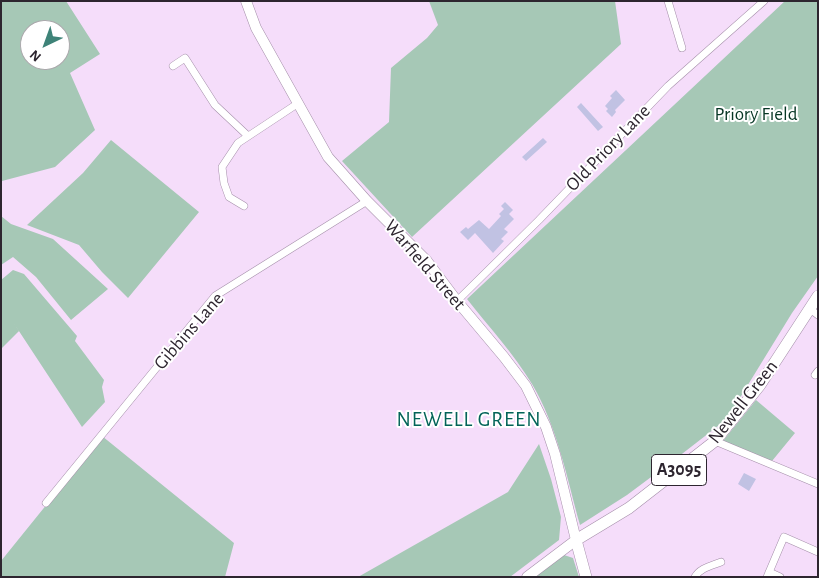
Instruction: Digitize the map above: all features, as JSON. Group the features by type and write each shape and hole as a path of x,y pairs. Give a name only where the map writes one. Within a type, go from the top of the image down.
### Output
{"main road":[{"name":"Warfield Street","path":"246,1 256,28 328,157 367,201 427,261 526,386 542,418 555,454 576,540"},
{"name":"Newell Green","path":"576,540 629,508 715,441 760,385 814,312 818,296"},
{"path":"527,577 576,540 586,577"}],"street":[{"path":"668,1 682,48"},
{"name":"Old Priory Lane","path":"457,301 539,220 668,86 764,1"},
{"path":"173,66 185,58 215,105 248,136"},
{"path":"244,206 229,197 224,183 222,166 238,143 298,104"},
{"name":"Gibbins Lane","path":"46,503 215,296 367,201"},
{"path":"715,441 818,484"},
{"path":"780,577 768,575 784,537 818,552"},
{"path":"695,577 697,573 707,567 721,562"}],"green space":[{"path":"1,1 66,1 100,54 70,73 95,130 55,167 2,181"},
{"path":"429,1 615,1 621,44 412,237 342,161 389,122 391,68 427,38 438,25"},
{"name":"Priory Field","path":"785,1 818,1 818,276 792,313 727,419 627,495 580,525 555,435 541,400 517,362 467,299"},
{"path":"111,140 199,212 128,298 79,245 27,225 83,173"},
{"path":"1,216 11,224 53,239 108,289 71,320 36,277 13,257 1,265"},
{"path":"13,270 24,274 77,336 75,341 104,380 102,387 105,402 82,427 19,331 1,349 1,280"},
{"path":"756,400 795,433 772,461 722,442"},
{"path":"102,436 234,543 225,577 1,577 1,561"},
{"path":"539,444 561,517 559,540 510,577 358,577 508,492"},
{"path":"564,555 573,558 579,577 533,577"}],"building":[{"path":"616,90 625,100 615,110 616,112 612,117 606,111 608,109 605,106 612,98 610,96"},
{"path":"581,103 603,127 598,131 577,107"},
{"path":"543,138 547,142 526,161 522,157"},
{"path":"505,202 513,210 509,214 514,219 504,229 508,232 501,239 504,241 493,253 475,233 468,240 460,232 466,227 468,229 479,220 489,229 501,216 499,214 504,209 501,206"},
{"path":"744,473 756,479 749,491 738,484"}],"district":[{"name":"NEWELL GREEN","path":"469,420"}]}
